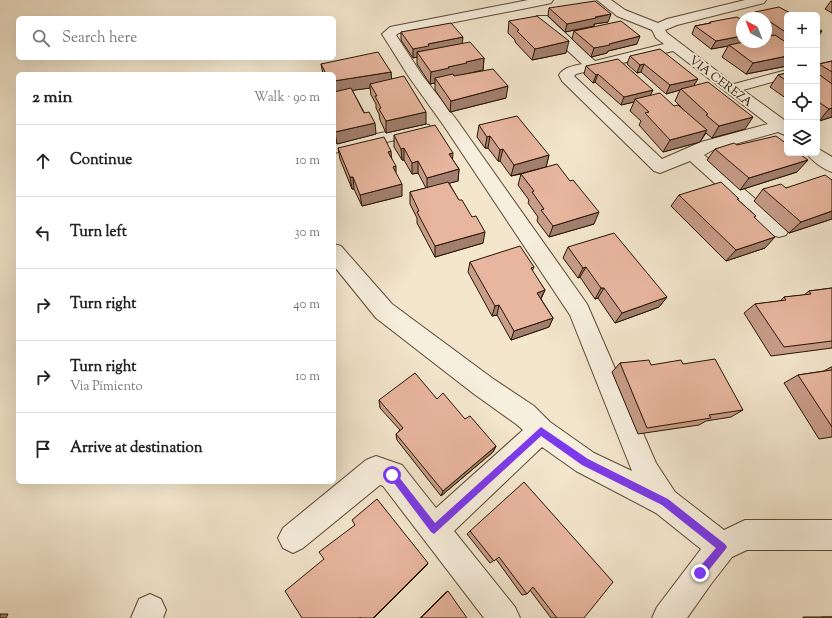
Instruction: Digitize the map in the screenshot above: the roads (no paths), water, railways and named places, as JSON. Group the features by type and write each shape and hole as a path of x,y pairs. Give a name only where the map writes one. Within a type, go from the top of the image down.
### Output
{"street":[{"path":"547,0 395,30 389,34 416,77 460,128 579,311 646,473 665,502"},
{"path":"603,0 621,13 658,28 672,22 760,0"},
{"path":"542,19 592,66"},
{"name":"VIA CEREZA","path":"658,28 662,35 675,46 784,129"},
{"path":"675,46 571,70 566,74 567,78 660,167 708,146 784,129"},
{"path":"731,89 784,75"},
{"path":"336,148 460,128"},
{"path":"692,154 779,230"},
{"path":"819,156 832,166"},
{"path":"336,254 384,311 483,386 525,415 541,431 585,462 665,502 722,547"},
{"path":"434,529 541,431"},
{"path":"293,538 376,470 392,475 504,618"},
{"path":"668,618 700,573 722,547 746,535 832,535"}]}
